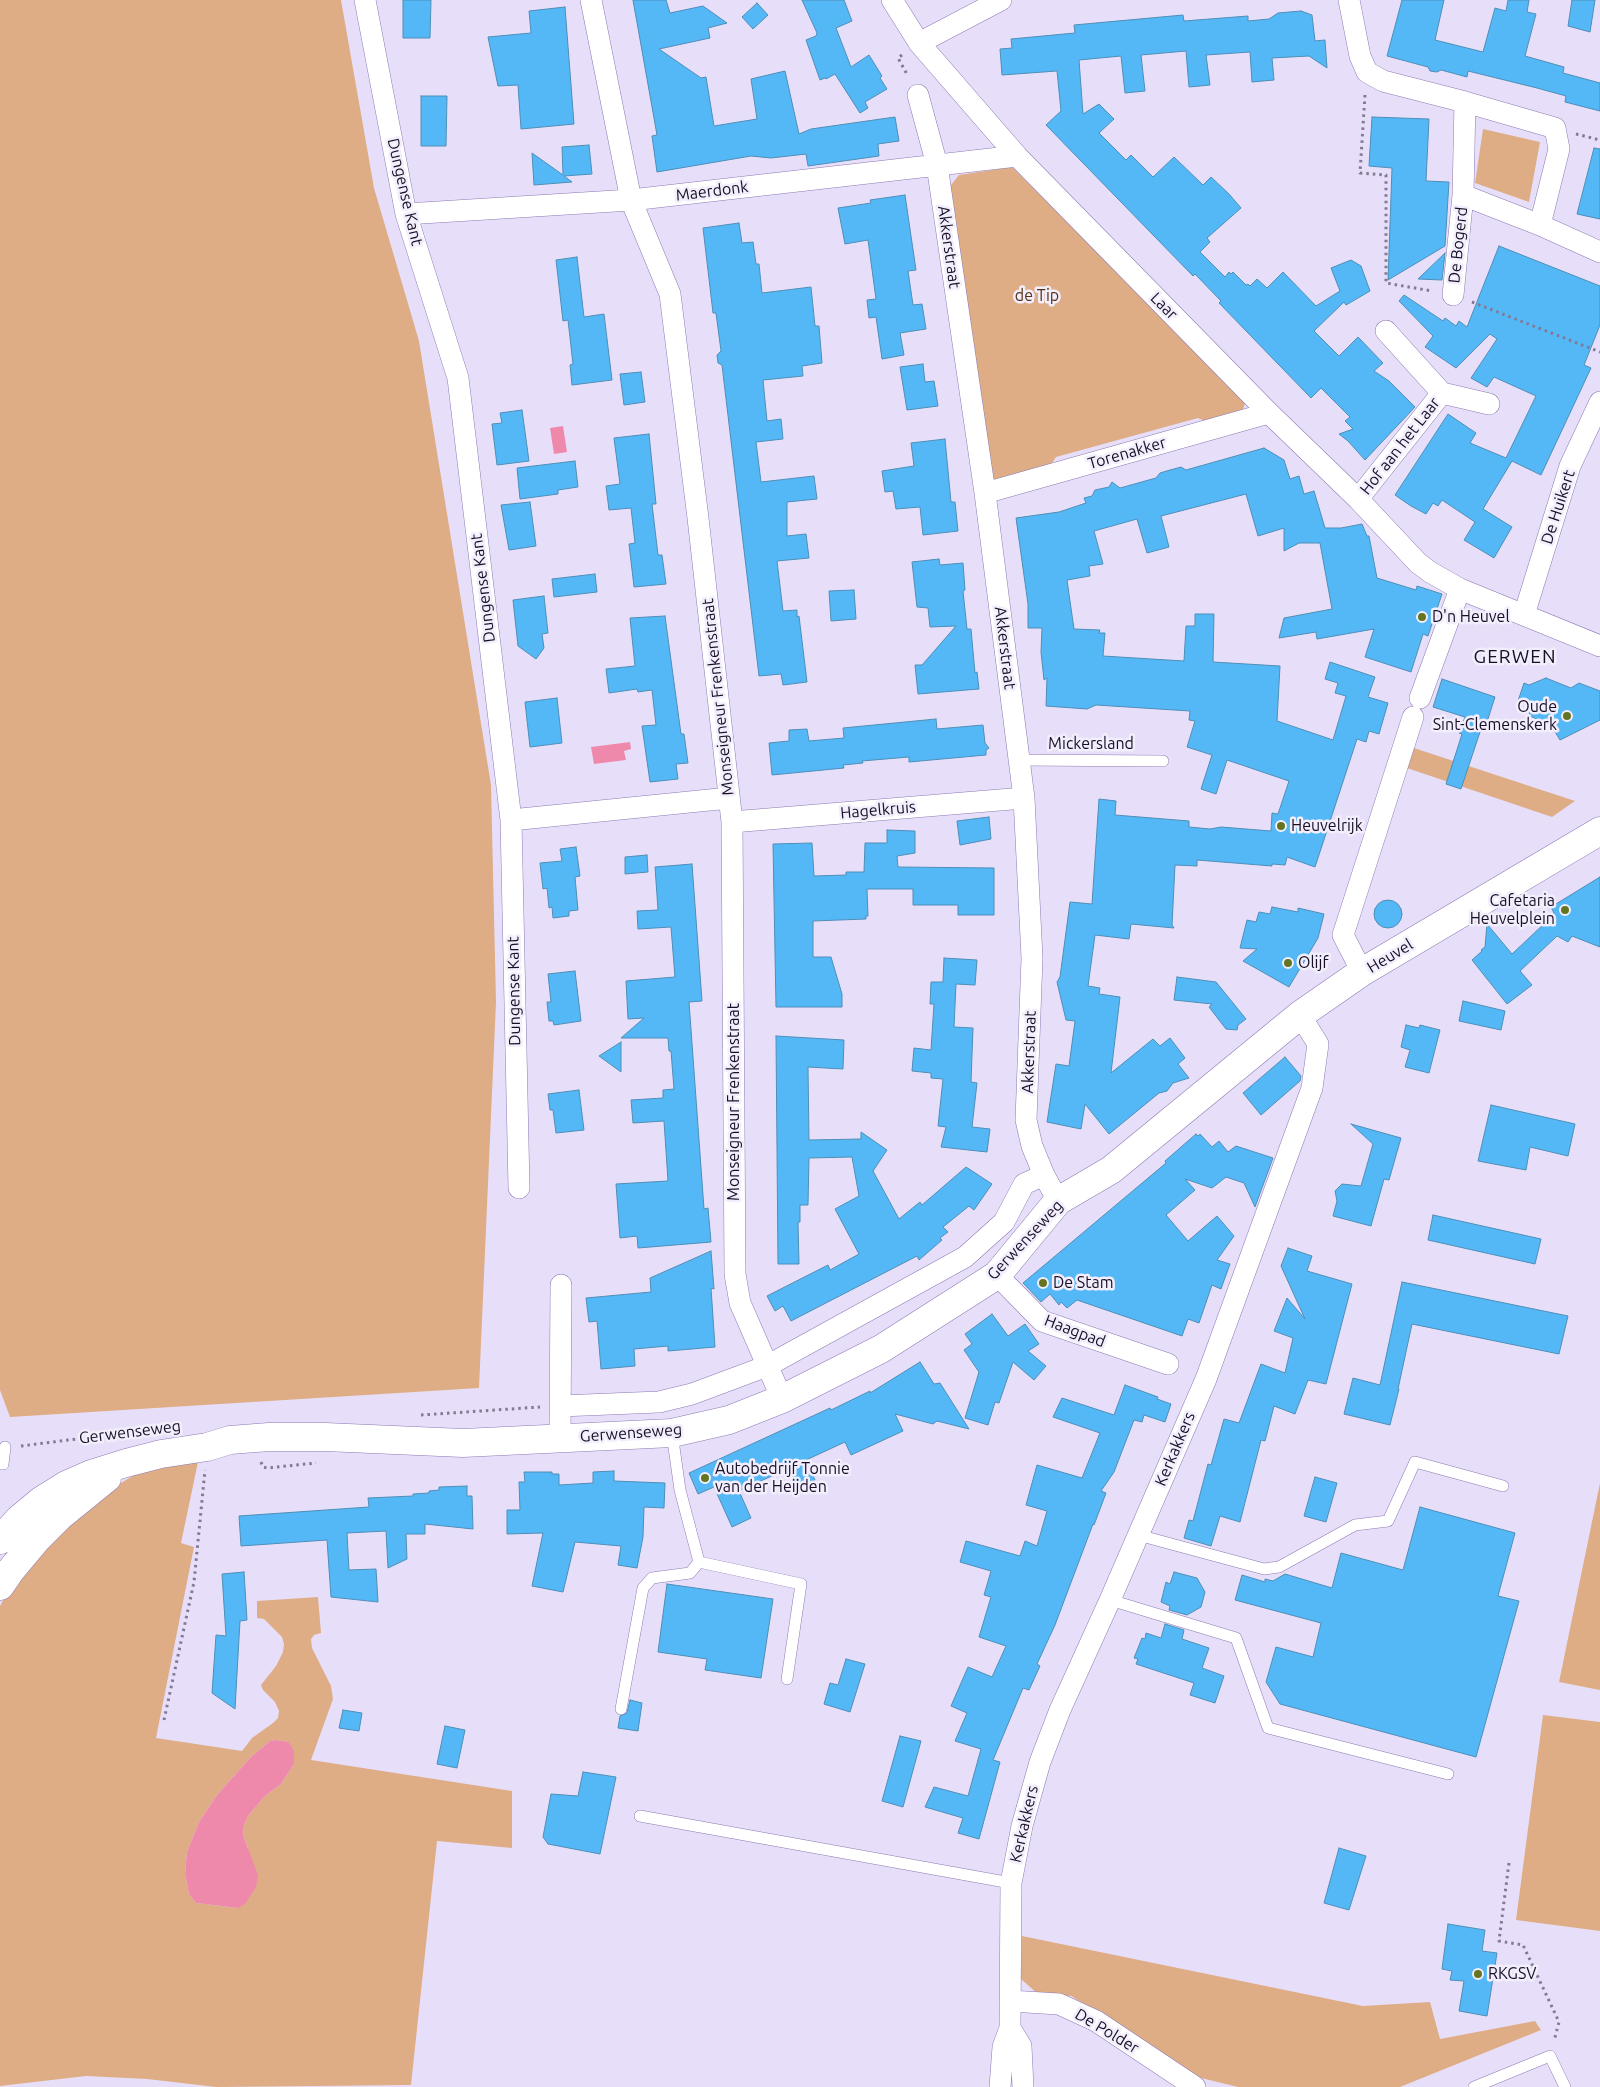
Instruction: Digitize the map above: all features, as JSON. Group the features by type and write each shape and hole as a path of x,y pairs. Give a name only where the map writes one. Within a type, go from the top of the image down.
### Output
{"street":[{"name":"Dungense Kant","path":"365,0 406,214 458,378 511,820 519,1188"},
{"name":"Monseigneur Frenkenstraat","path":"591,0 631,200 670,294 698,518 732,822 735,1274 740,1303 782,1399"},
{"name":"Laar","path":"892,0 919,43 1016,156 1269,413 1358,499 1418,563 1460,589"},
{"path":"919,43 1001,0"},
{"path":"1348,0 1360,56 1367,72 1383,81 1556,128 1559,149 1540,225"},
{"name":"Akkerstraat","path":"918,94 937,165 985,493 1024,798 1032,958 1026,1120 1032,1146 1044,1175 1058,1201"},
{"name":"De Bogerd","path":"1453,295 1463,195 1465,102"},
{"name":"Maerdonk","path":"406,214 631,200 1016,156"},
{"name":"De Bogerd","path":"1463,195 1540,225 1600,252"},
{"name":"Hof aan het Laar","path":"1386,331 1442,393 1489,404"},
{"name":"Hof aan het Laar","path":"1358,499 1442,393"},
{"name":"De Huikert","path":"1524,615 1570,466 1600,402"},
{"name":"Torenakker","path":"985,493 1269,413"},
{"path":"1460,589 1600,646"},
{"name":"Heuvel","path":"1460,589 1417,707 1343,935 1362,972 1600,831"},
{"path":"511,820 729,798"},
{"name":"Hagelkruis","path":"732,822 1024,798"},
{"name":"Gerwenseweg","path":"0,1540 19,1519 66,1485 91,1474 161,1454 207,1447 230,1440 269,1437 380,1438 463,1443 672,1433 729,1420 782,1399 881,1349 997,1275 1058,1201 1111,1170 1300,1015 1362,972"},
{"name":"Kerkakkers","path":"1000,2087 1003,2047 1010,2028 1011,1883 1022,1826 1040,1762 1060,1710 1206,1379 1312,1088 1318,1044 1300,1015"},
{"name":"Gerwenseweg","path":"560,1406 659,1402 692,1394 767,1366 965,1256 1004,1222 1024,1184 1044,1175"},
{"name":"Haagpad","path":"997,1275 1042,1321 1168,1364"},
{"name":"Gerwenseweg","path":"560,1437 561,1285"},
{"name":"Gerwenseweg","path":"0,1586 21,1557 59,1517 126,1463"},
{"name":"De Polder","path":"1010,2001 1059,2004 1096,2021 1194,2087"},
{"name":"Kerkakkers","path":"1010,2028 1021,2046 1023,2087"}],"lane":[{"name":"Mickersland","path":"1019,760 1163,761"},
{"path":"672,1433 680,1490 699,1562"},
{"path":"0,1464 3,1464 5,1447"},
{"path":"1138,1535 1264,1569 1279,1567 1355,1525 1388,1521 1415,1462 1503,1486"},
{"path":"699,1562 801,1584 787,1679"},
{"path":"621,1709 643,1588 652,1578 690,1573 699,1562"},
{"path":"1110,1600 1236,1638 1268,1728 1448,1774"},
{"name":"Kerkakkers","path":"640,1816 1011,1883"},
{"path":"1474,2087 1550,2056 1565,2087"}],"path":[{"path":"918,94 898,58 919,43"},
{"path":"1367,72 1360,173 1386,175 1386,282 1453,295 1600,352"},
{"path":"418,1415 560,1406"},
{"name":"Gerwenseweg","path":"5,1447 153,1430"},
{"path":"164,1720 194,1582 207,1447"},
{"path":"1509,1863 1499,1941 1523,1945 1559,2022 1550,2056"}],"green space":[{"path":"0,0 341,0 374,188 419,341 491,785 496,1002 479,1388 10,1417 0,1390"},
{"path":"1483,129 1540,142 1529,202 1475,183"},
{"name":"de Tip","path":"1012,167 1237,391 1245,403 1242,413 1209,423 1198,418 1056,457 1050,466 998,481 990,477 947,190 959,175"},
{"path":"1414,748 1575,801 1552,817 1407,768"},
{"path":"173,1462 198,1462 181,1543 194,1547 156,1738 242,1751 252,1738 278,1718 279,1711 275,1702 263,1690 261,1685 276,1666 283,1652 284,1644 282,1637 264,1619 257,1618 257,1601 318,1597 321,1633 314,1635 311,1639 312,1648 331,1686 333,1699 311,1760 512,1791 512,1848 437,1841 411,2085 216,2087 147,2079 86,2076 0,2086 0,1606 26,1562 108,1491 139,1472","holes":["270,1741 287,1742 294,1764 281,1784 265,1796 248,1816 244,1825 243,1835 248,1848 238,1908 196,1903 189,1894 185,1874 187,1852 199,1822 217,1795 251,1757"]},
{"path":"1600,1483 1600,1690 1559,1682"},
{"path":"1543,1715 1600,1722 1600,1931 1516,1920"},
{"path":"1022,1936 1363,2006 1430,2002 1440,2039 1535,2021 1541,2030 1400,2087 1238,2087 1201,2078 1071,1996 1039,1995 1021,1979"}],"shaded area":[{"path":"563,426 567,452 554,454 550,428"},
{"path":"630,742 631,749 624,751 626,760 594,764 591,747"},
{"path":"270,1741 288,1742 292,1747 294,1764 281,1784 265,1796 248,1816 244,1825 243,1835 258,1875 256,1887 245,1904 238,1908 196,1903 189,1894 185,1874 187,1852 199,1822 217,1795 251,1757"}],"building":[{"path":"403,0 431,0 430,38 403,38"},
{"path":"633,0 666,0 670,13 703,6 727,23 708,28 710,38 659,49 701,78 706,77 714,126 757,119 751,79 785,71 799,134 811,129 895,117 899,141 878,144 879,156 808,166 806,154 771,158 751,156 657,172 652,136 657,135"},
{"path":"802,0 844,0 852,21 836,28 851,67 869,55 882,76 880,78 887,89 865,102 868,108 860,113 835,74 820,80 806,40 816,36 817,33"},
{"path":"1402,0 1444,0 1435,40 1483,52 1495,8 1506,11 1508,0 1529,0 1527,12 1536,14 1525,56 1564,67 1563,73 1600,83 1600,111 1565,102 1566,96 1537,88 1468,71 1467,77 1441,70 1437,72 1430,71 1428,67 1387,56"},
{"path":"1572,0 1595,0 1590,32 1568,26"},
{"path":"757,3 768,15 753,29 742,17"},
{"path":"565,7 574,124 521,129 518,85 498,86 488,37 531,33 529,11"},
{"path":"1301,11 1312,15 1315,41 1325,40 1327,68 1309,56 1272,58 1274,80 1252,82 1250,52 1206,55 1210,85 1189,87 1186,51 1141,55 1145,91 1125,93 1121,56 1079,60 1083,114 1099,104 1114,119 1099,133 1126,160 1131,155 1153,177 1174,157 1203,185 1211,177 1229,194 1241,208 1207,238 1210,242 1200,252 1225,277 1229,272 1231,274 1233,272 1246,285 1250,286 1257,279 1267,288 1283,272 1316,306 1340,291 1331,268 1351,260 1361,266 1370,291 1346,305 1344,302 1314,331 1339,356 1358,337 1383,363 1374,371 1389,381 1415,407 1365,460 1339,434 1353,429 1345,421 1350,417 1321,388 1311,398 1219,303 1221,301 1195,274 1193,276 1046,125 1061,111 1057,71 1002,75 1000,49 1012,48 1011,39 1075,33 1074,25 1183,15 1184,21 1248,16 1248,21 1269,19 1278,13"},
{"path":"421,96 447,96 446,146 421,146"},
{"path":"1372,117 1429,119 1426,181 1449,182 1445,246 1388,280 1392,168 1369,166"},
{"path":"589,145 592,174 564,176 572,182 534,185 532,153 563,175 562,147"},
{"path":"1594,148 1600,149 1600,219 1577,214"},
{"path":"905,195 916,270 908,271 913,305 922,304 926,329 900,333 904,355 882,359 876,317 869,318 867,300 876,299 868,240 845,244 838,208 871,203 870,200"},
{"path":"739,223 742,243 753,242 756,264 759,264 762,293 811,287 815,326 819,326 822,363 802,366 803,376 763,380 767,421 781,419 783,439 756,442 761,482 814,476 817,499 787,502 787,536 806,534 809,558 777,561 783,611 797,610 797,617 799,616 807,682 783,685 781,674 759,676 722,365 718,363 717,355 721,351 716,313 713,313 703,228"},
{"path":"1499,246 1600,286 1600,325 1584,365 1591,368 1541,475 1512,461 1483,509 1512,527 1494,558 1464,540 1475,522 1442,500 1438,506 1433,503 1426,514 1395,495 1448,414 1476,433 1470,443 1506,458 1536,396 1494,377 1487,387 1471,378 1497,339 1490,334 1456,368 1425,347 1433,336 1399,301 1404,295 1443,321 1445,318 1456,326 1459,321 1467,327"},
{"path":"1445,253 1442,280 1418,279"},
{"path":"577,257 584,317 604,314 612,380 572,385 570,365 573,364 568,320 563,321 556,260"},
{"path":"923,364 925,382 934,381 938,406 907,410 900,367"},
{"path":"641,372 645,402 624,405 620,374"},
{"path":"522,410 529,461 497,465 492,424 502,423 500,413"},
{"path":"649,434 656,504 652,504 658,555 662,555 666,584 634,587 629,544 635,543 631,508 609,510 606,486 620,484 614,438"},
{"path":"945,439 951,502 955,502 958,531 923,535 920,507 896,509 893,491 885,492 882,471 914,466 911,443"},
{"path":"1264,448 1284,460 1290,479 1299,476 1304,494 1314,491 1325,528 1341,528 1362,524 1367,536 1369,536 1377,578 1416,590 1417,586 1442,594 1428,636 1423,634 1411,672 1365,657 1374,629 1317,639 1316,632 1279,638 1284,618 1332,609 1320,543 1299,543 1284,551 1284,528 1258,536 1246,494 1161,516 1169,547 1147,553 1137,519 1094,531 1103,564 1089,566 1090,576 1067,580 1074,629 1100,630 1099,633 1105,633 1103,656 1184,661 1186,626 1195,626 1195,614 1214,614 1213,662 1280,666 1277,721 1333,740 1346,696 1335,693 1338,683 1325,679 1330,662 1375,677 1368,697 1388,703 1379,734 1369,731 1366,742 1357,739 1315,867 1287,857 1285,865 1272,864 1272,866 1197,860 1197,866 1175,865 1172,925 1174,928 1131,924 1129,939 1095,935 1088,986 1100,988 1099,994 1120,997 1111,1073 1153,1039 1160,1046 1170,1038 1185,1058 1178,1064 1189,1078 1173,1083 1167,1091 1159,1093 1109,1134 1085,1104 1081,1129 1047,1122 1056,1064 1069,1066 1075,1021 1066,1020 1057,982 1060,977 1070,902 1092,904 1099,799 1116,801 1115,815 1189,821 1189,827 1210,829 1221,827 1271,831 1272,813 1278,814 1289,781 1227,760 1216,794 1201,789 1212,755 1187,747 1195,721 1189,720 1190,711 1096,705 1087,709 1046,706 1047,678 1044,680 1041,652 1042,628 1028,628 1028,604 1016,518 1059,512 1086,503 1084,498 1092,496 1095,490 1109,487 1112,482 1120,488 1156,478 1160,473 1170,470 1181,467 1186,470"},
{"path":"575,461 578,487 558,490 558,494 520,499 517,468"},
{"path":"530,502 536,546 509,550 501,505"},
{"path":"939,559 940,565 963,563 965,590 963,591 967,629 971,629 975,673 977,672 979,689 918,694 915,665 922,665 956,626 930,627 928,608 917,607 912,562"},
{"path":"595,574 597,592 554,597 552,579"},
{"path":"854,590 856,619 831,621 829,591"},
{"path":"544,596 548,633 542,634 544,648 536,659 518,646 513,600"},
{"path":"665,616 681,734 684,734 688,763 676,764 678,779 650,782 642,726 656,725 652,690 638,692 637,689 609,693 606,669 635,666 630,618"},
{"name":"Oude Sint-Clemenskerk","path":"1546,678 1571,688 1579,683 1600,691 1600,720 1560,740 1552,727 1530,716 1527,704 1518,701 1524,683 1529,685"},
{"path":"1442,679 1495,697 1486,725 1483,723 1461,789 1446,784 1462,734 1459,733 1465,717 1433,707"},
{"path":"557,698 562,743 530,747 525,702"},
{"path":"936,719 937,729 983,725 985,743 989,748 986,750 986,755 909,762 909,757 862,761 863,763 843,765 844,768 772,775 769,743 789,741 789,730 807,729 809,741 844,738 843,728"},
{"path":"989,817 991,839 960,845 957,821"},
{"path":"887,830 915,831 915,853 897,856 898,867 994,868 994,915 958,915 958,905 913,905 913,889 867,889 868,916 866,916 866,919 813,921 813,957 831,957 842,994 842,1007 776,1007 773,844 812,843 814,876 846,875 846,872 864,872 865,843 887,843"},
{"path":"576,847 580,876 575,877 578,910 569,911 569,916 553,918 552,907 549,908 547,888 543,889 540,863 562,861 560,849"},
{"path":"647,855 648,872 625,874 625,857"},
{"path":"692,864 702,1001 689,1002 704,1209 708,1208 711,1242 638,1248 637,1236 620,1238 616,1184 668,1181 664,1121 633,1123 631,1100 663,1098 663,1090 674,1089 668,1038 621,1038 644,1018 628,1019 626,981 675,977 671,927 638,929 637,911 658,910 655,867"},
{"path":"1600,877 1600,947 1572,936 1568,942 1557,936 1520,971 1532,985 1507,1004 1472,960 1485,947 1487,924 1512,954 1546,922 1544,919 1554,913 1551,907"},
{"path":"1388,900 1398,904 1402,914 1398,924 1388,928 1378,924 1374,914 1378,904"},
{"path":"1272,907 1298,912 1298,908 1324,914 1318,938 1289,987 1243,961 1257,949 1240,948 1247,920 1256,922 1259,912 1270,914"},
{"path":"944,958 977,960 975,985 956,984 954,1027 973,1028 971,1082 977,1083 972,1127 990,1129 987,1152 941,1147 946,1127 938,1126 943,1079 931,1078 931,1073 912,1071 914,1048 931,1050 934,1004 930,1004 931,982 943,982"},
{"path":"575,971 581,1021 554,1025 553,1021 549,1021 547,1002 551,1002 548,974"},
{"path":"1177,977 1216,982 1246,1019 1238,1025 1237,1030 1226,1029 1209,1007 1212,1004 1174,1000"},
{"path":"1463,1001 1505,1011 1501,1030 1459,1021"},
{"path":"1406,1025 1419,1028 1420,1025 1440,1030 1429,1073 1405,1067 1410,1050 1401,1047"},
{"path":"776,1036 844,1040 843,1069 808,1067 809,1140 861,1139 861,1132 887,1150 873,1171 899,1219 920,1202 922,1205 966,1167 992,1184 974,1210 969,1206 943,1227 948,1232 940,1238 942,1240 919,1260 917,1256 791,1321 783,1306 775,1311 767,1296 828,1265 830,1270 859,1254 835,1209 859,1196 852,1157 809,1158 808,1205 800,1205 800,1222 798,1222 799,1264 778,1264"},
{"path":"621,1042 621,1072 599,1056"},
{"path":"1285,1057 1301,1076 1300,1081 1261,1115 1243,1093"},
{"path":"579,1090 584,1130 556,1133 553,1110 550,1110 548,1094"},
{"path":"1491,1105 1575,1124 1568,1156 1530,1147 1526,1170 1478,1161"},
{"path":"1351,1124 1401,1138 1389,1180 1384,1179 1371,1226 1333,1216 1337,1201 1335,1191 1342,1184 1361,1186 1373,1144"},
{"path":"1196,1134 1198,1136 1200,1134 1212,1147 1219,1141 1228,1152 1236,1146 1273,1158 1255,1207 1244,1183 1226,1177 1212,1188 1185,1179 1195,1190 1166,1215 1188,1241 1217,1216 1234,1236 1217,1260 1230,1264 1221,1289 1212,1285 1199,1323 1188,1319 1182,1336 1077,1300 1067,1308 1061,1302 1059,1305 1050,1294 1041,1302 1023,1283 1166,1163 1165,1161"},
{"path":"1433,1215 1541,1239 1535,1264 1428,1240"},
{"path":"1288,1248 1312,1256 1307,1271 1352,1284 1326,1384 1308,1380 1295,1414 1274,1406 1265,1441 1261,1440 1240,1522 1220,1516 1211,1546 1184,1538 1189,1520 1193,1521 1208,1464 1211,1465 1224,1419 1239,1423 1261,1364 1285,1373 1293,1338 1274,1331 1287,1298 1305,1319 1281,1266"},
{"path":"711,1251 714,1289 711,1288 715,1347 668,1351 668,1346 634,1349 635,1366 601,1369 597,1321 589,1322 586,1298 651,1292 650,1278"},
{"path":"1402,1282 1568,1316 1559,1354 1412,1324 1390,1425 1344,1414 1353,1378 1380,1385"},
{"path":"992,1314 1008,1336 1025,1324 1039,1344 1028,1351 1046,1366 1034,1380 1013,1362 999,1403 995,1402 988,1425 965,1418 979,1372 964,1350 972,1344 965,1334"},
{"path":"920,1362 934,1384 940,1383 969,1429 937,1421 933,1424 895,1414 903,1431 851,1455 845,1442 806,1460 815,1480 798,1488 789,1468 739,1491 751,1518 732,1527 714,1487 698,1494 689,1473 830,1408 831,1410 870,1391 870,1393"},
{"path":"1125,1385 1158,1397 1157,1399 1171,1404 1165,1422 1144,1415 1142,1422 1134,1420 1114,1472 1101,1491 1106,1493 1055,1625 1037,1664 1040,1666 1029,1690 1023,1688 993,1760 1000,1762 979,1839 958,1833 963,1818 925,1807 934,1787 968,1796 981,1749 955,1741 967,1713 951,1706 968,1667 992,1677 1006,1646 979,1637 991,1597 984,1595 991,1571 960,1562 966,1541 1020,1556 1025,1541 1037,1546 1047,1511 1026,1505 1037,1465 1082,1478 1100,1433 1053,1417 1062,1398 1114,1415"},
{"path":"614,1471 614,1481 665,1483 664,1508 644,1507 643,1537 637,1568 618,1565 621,1546 575,1542 563,1592 532,1586 543,1533 507,1534 507,1510 520,1510 519,1482 525,1482 524,1472 552,1472 552,1474 559,1474 559,1485 593,1483 593,1472"},
{"path":"1315,1477 1337,1483 1326,1522 1304,1516"},
{"path":"467,1486 467,1496 472,1496 473,1529 425,1524 425,1534 406,1534 407,1559 388,1568 386,1531 347,1533 349,1570 376,1569 378,1602 331,1597 327,1540 241,1546 239,1516 369,1507 368,1498 413,1496 413,1494 439,1490 439,1487"},
{"path":"1420,1507 1515,1533 1498,1596 1519,1601 1476,1757 1280,1704 1266,1682 1276,1647 1313,1657 1321,1623 1235,1600 1242,1575 1265,1582 1265,1579 1273,1581 1285,1574 1332,1588 1341,1553 1403,1570"},
{"path":"244,1572 247,1620 240,1621 235,1709 212,1693 216,1635 226,1636 222,1574"},
{"path":"1174,1572 1197,1578 1205,1592 1201,1607 1187,1615 1169,1610 1170,1606 1161,1602 1166,1582 1170,1584"},
{"path":"667,1584 773,1599 761,1678 705,1670 707,1659 658,1652"},
{"path":"1165,1624 1184,1630 1182,1639 1209,1648 1202,1668 1224,1676 1215,1703 1190,1695 1194,1683 1136,1664 1138,1659 1134,1658 1142,1638 1145,1639 1146,1633 1161,1638"},
{"path":"846,1659 865,1664 850,1712 824,1704 830,1683 838,1685"},
{"path":"630,1700 642,1703 638,1731 618,1728 620,1716 627,1713"},
{"path":"343,1710 362,1713 359,1731 339,1728"},
{"path":"445,1726 465,1730 457,1768 437,1764"},
{"path":"900,1736 921,1741 903,1807 882,1801"},
{"path":"583,1772 616,1777 600,1854 548,1844 543,1837 551,1794 578,1796"},
{"path":"1339,1848 1366,1856 1349,1910 1324,1903"},
{"path":"1448,1924 1485,1930 1482,1951 1497,1953 1487,2016 1459,2011 1464,1981 1450,1980 1452,1971 1442,1969"}],"place":[{"name":"D'n Heuvel","path":"1422,617"},
{"name":"Oude Sint-Clemenskerk","path":"1567,716"},
{"name":"Heuvelrijk","path":"1281,826"},
{"name":"Cafetaria Heuvelplein","path":"1565,910"},
{"name":"Olijf","path":"1288,963"},
{"name":"De Stam","path":"1043,1283"},
{"name":"Autobedrijf Tonnie van der Heijden","path":"705,1478"},
{"name":"RKGSV","path":"1478,1974"}],"district":[{"name":"GERWEN","path":"1515,657"}]}
